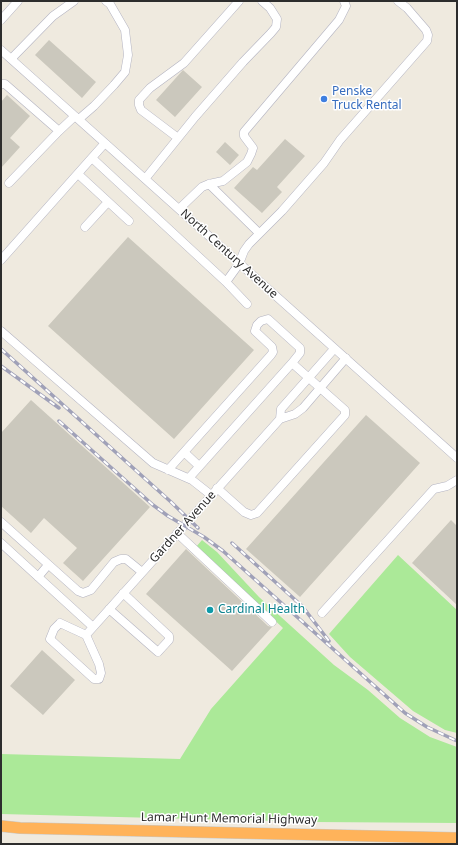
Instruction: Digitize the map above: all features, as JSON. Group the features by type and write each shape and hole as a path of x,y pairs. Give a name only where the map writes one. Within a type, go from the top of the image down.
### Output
{"highway":[{"name":"Lamar Hunt Memorial Highway","path":"1,826 20,828 457,838"}],"street":[{"path":"1,20 18,1"},
{"path":"11,59 53,16 74,1"},
{"path":"9,183 59,131 94,106 125,72 128,55 125,30 110,4 106,1"},
{"path":"178,138 141,110 139,100 150,88 184,63 239,1"},
{"path":"145,179 199,111 276,27 277,18 270,8 262,1"},
{"path":"179,209 202,187 223,181 247,162 253,148 244,136 244,132 339,20 346,6 344,1"},
{"path":"226,282 240,264 244,251 259,233 282,212 324,163 340,140 427,41 428,35 426,30 398,1"},
{"name":"North Century Avenue","path":"1,50 457,458"},
{"path":"1,84 5,84 59,131"},
{"path":"1,260 105,143"},
{"path":"92,158 226,282 247,304"},
{"path":"78,174 129,220"},
{"path":"209,184 259,233"},
{"path":"85,227 108,202"},
{"path":"168,470 273,352 272,347 255,331 257,325 261,321 265,319 271,320 300,348 300,353 189,478"},
{"path":"1,331 153,463 189,478 211,495"},
{"name":"Gardner Avenue","path":"280,419 280,409 334,349"},
{"name":"Gardner Avenue","path":"86,635 280,419 295,414 303,408 346,358"},
{"path":"217,488 244,512 254,514 260,510 345,417 345,410 292,363"},
{"path":"184,452 199,466"},
{"path":"322,613 434,489 446,486 457,480"},
{"path":"1,522 78,591 83,593 91,590 114,562 121,559 126,559 142,572"},
{"path":"177,533 272,622"},
{"path":"1,543 93,627"},
{"path":"38,577 48,564"},
{"path":"109,609 158,652 169,640 169,636 123,593"},
{"path":"60,623 86,635 94,651 101,673 101,676 97,680 94,679 50,638 54,629 60,623"}],"green space":[{"path":"202,540 217,552 259,597 334,665 368,690 400,718 430,737 457,747 457,823 314,822 1,814 1,754 180,759 211,709 283,628 196,547"},
{"path":"398,555 457,610 457,733 445,730 413,711 350,657 329,634"}],"building":[{"path":"49,40 96,82 82,98 35,55"},
{"path":"183,70 202,87 175,117 156,100"},
{"path":"7,95 30,116 10,138 20,147 1,168 1,102"},
{"path":"285,139 305,156 277,187 282,192 262,213 234,188 253,167 257,170"},
{"path":"225,142 239,155 230,165 216,152"},
{"path":"128,237 254,350 174,439 48,326"},
{"path":"31,400 150,507 83,581 63,563 77,548 44,518 31,533 1,506 1,433"},
{"path":"366,415 420,463 300,597 246,549"},
{"path":"451,520 457,526 457,605 412,563"},
{"name":"Cardinal Health","path":"186,549 268,626 272,627 232,671 146,594"},
{"path":"42,650 75,680 43,715 10,686"}],"railway":[{"path":"1,349 198,528"},
{"path":"1,366 59,408"},
{"path":"59,421 153,505 168,516 204,537 223,551 405,713 427,727 457,741"},
{"path":"232,543 302,606 329,641"}],"place":[{"name":"Penske Truck Rental","path":"324,99"},
{"name":"Cardinal Health","path":"210,610"}]}
